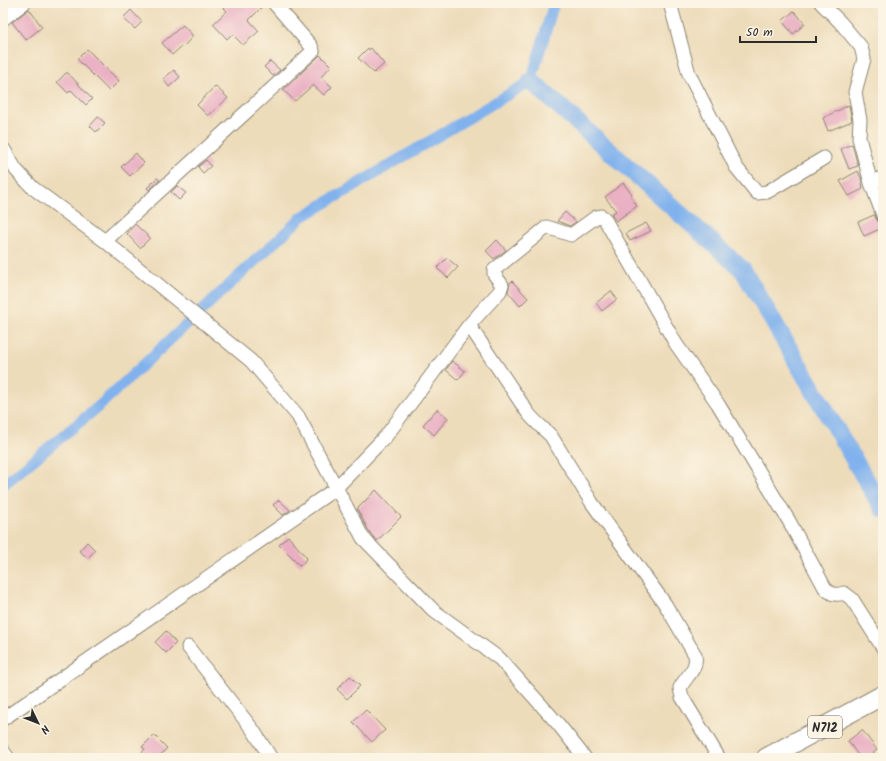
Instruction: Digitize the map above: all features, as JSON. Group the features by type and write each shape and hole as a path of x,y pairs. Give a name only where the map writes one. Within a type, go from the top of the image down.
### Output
{"highway":[{"name":"N712","path":"766,758 883,695"}],"street":[{"path":"3,19 24,3"},
{"path":"105,241 313,51 311,46 274,3"},
{"path":"670,3 689,74 736,167 757,193 767,192 824,158"},
{"path":"821,3 840,22 861,47 864,59 855,92 860,120 859,138 871,183 883,215"},
{"path":"3,148 16,170 32,188 105,241 251,361 298,416 362,538 434,610 500,659 585,758"},
{"path":"871,183 883,177"},
{"path":"3,719 335,489 386,436 469,325 502,288 502,285 494,274 494,270 547,227 571,235 596,217 601,216 604,218 676,344 718,404 789,521 825,588 830,594 847,594 852,599 883,648"},
{"path":"469,325 528,413 537,425 543,428 551,436 592,503 666,604 695,654 696,661 694,668 680,688 682,697 720,758"},
{"path":"188,647 253,730 271,758"},
{"path":"3,751 8,758"}],"building":[{"path":"219,3 266,3 249,20 259,31 243,45 232,34 227,39 213,24 227,11"},
{"path":"29,9 42,27 26,40 12,22"},
{"path":"131,10 142,22 135,29 123,18"},
{"path":"794,11 805,24 793,34 782,21"},
{"path":"183,25 193,36 184,46 183,45 172,55 162,43"},
{"path":"368,48 369,50 371,48 384,64 374,73 358,58"},
{"path":"87,49 119,81 109,91 77,59"},
{"path":"320,55 331,66 321,77 332,87 324,95 313,85 295,101 283,90"},
{"path":"270,61 280,70 273,76 264,67"},
{"path":"174,70 180,77 169,87 163,79"},
{"path":"66,73 68,73 92,99 86,105 71,90 68,93 57,82"},
{"path":"215,86 228,98 208,116 197,105"},
{"path":"849,105 852,121 828,131 823,118"},
{"path":"98,117 105,123 96,132 90,126"},
{"path":"852,144 858,166 849,169 841,149"},
{"path":"136,153 144,163 130,176 121,167"},
{"path":"206,160 211,166 203,173 198,167"},
{"path":"858,171 863,189 849,196 840,181"},
{"path":"157,178 160,180 149,190 147,188"},
{"path":"623,183 632,194 630,195 637,206 616,221 611,214 616,211 605,197"},
{"path":"177,186 186,193 179,200 171,192"},
{"path":"565,212 576,222 570,226 557,221"},
{"path":"874,215 882,228 864,236 858,222"},
{"path":"646,223 651,231 630,241 626,233"},
{"path":"135,224 150,238 140,248 127,234"},
{"path":"497,240 506,250 494,259 486,251"},
{"path":"447,258 458,267 448,278 437,268"},
{"path":"512,281 528,298 520,306 508,292"},
{"path":"611,291 617,299 602,311 596,303"},
{"path":"452,361 465,371 458,380 446,370"},
{"path":"437,409 448,418 434,435 423,425"},
{"path":"376,490 401,517 377,541 370,533 357,509"},
{"path":"279,500 290,510 283,515 273,505"},
{"path":"288,536 307,558 300,566 279,545"},
{"path":"87,542 95,550 88,558 79,551"},
{"path":"166,631 176,643 166,653 155,642"},
{"path":"350,676 360,686 347,699 337,689"},
{"path":"366,710 385,730 372,742 353,722"},
{"path":"862,730 877,750 867,758 860,758 848,741"},
{"path":"154,735 167,748 158,758 137,758 145,749 142,747"}],"waterway":[{"path":"3,485 98,407 302,217 531,81 554,3"},
{"path":"531,81 743,270 883,509"}]}
